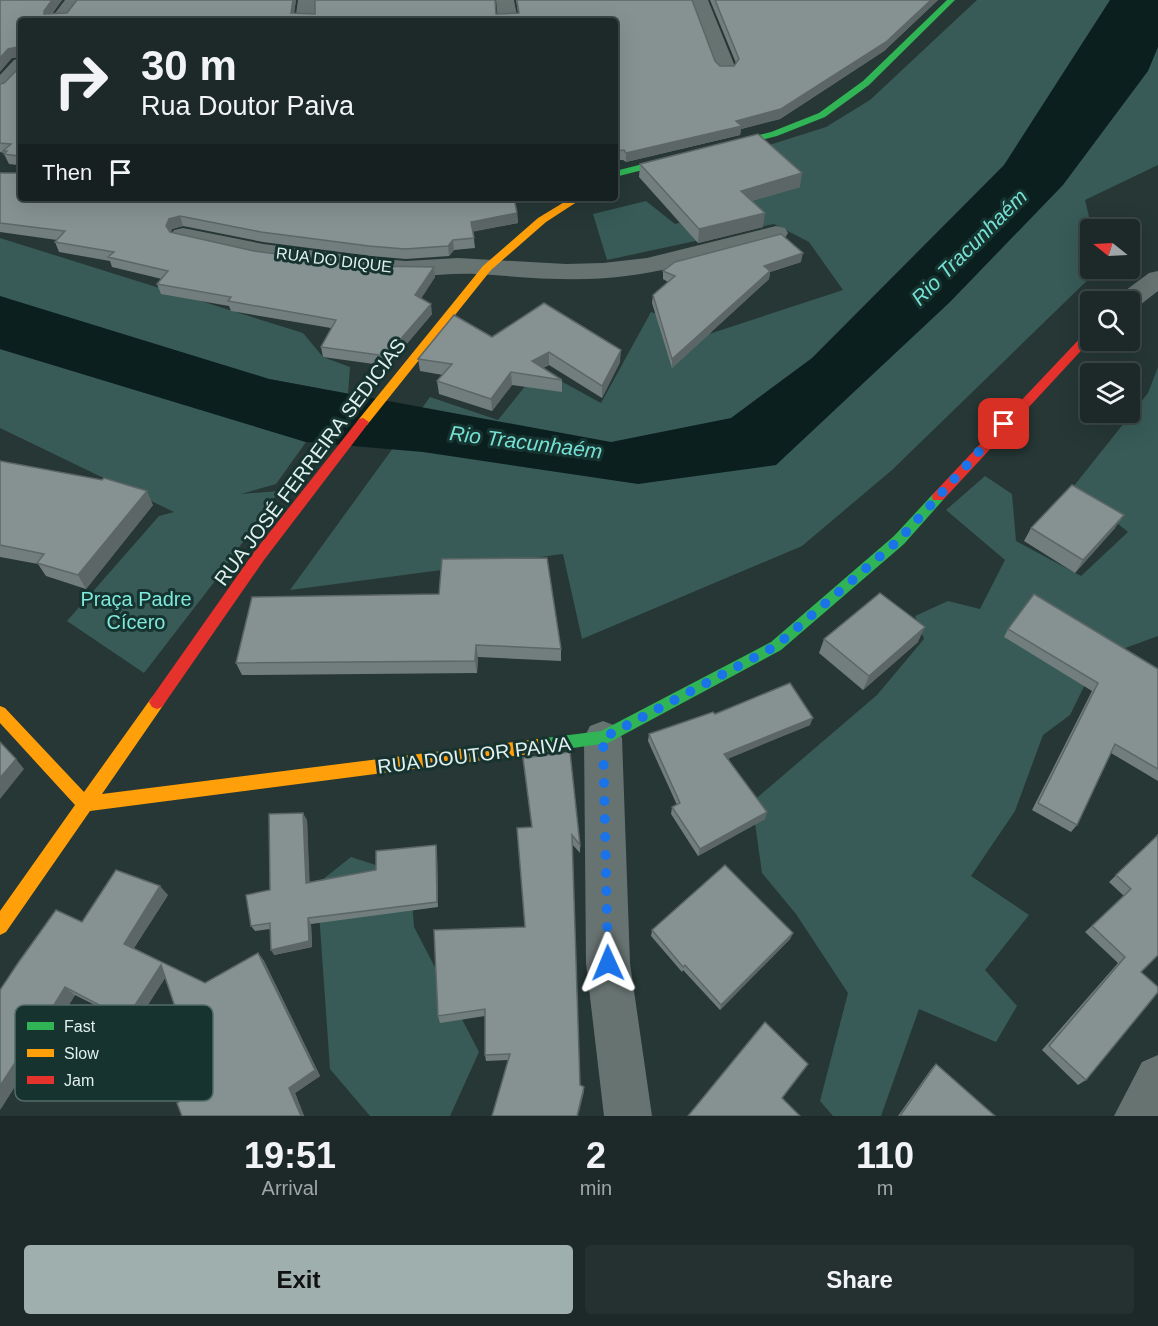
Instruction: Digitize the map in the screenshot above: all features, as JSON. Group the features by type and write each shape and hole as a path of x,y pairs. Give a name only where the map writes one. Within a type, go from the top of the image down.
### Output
{"street":[{"path":"61,18 75,0"},
{"path":"305,18 307,0"},
{"path":"505,0 508,18"},
{"path":"699,0 726,69"},
{"path":"618,173 774,134 822,115 866,83 951,0"},
{"path":"0,87 18,67"},
{"name":"RUA JOSÉ FERREIRA SEDICIAS","path":"0,926 259,556 394,381 487,268 542,220 573,201"},
{"name":"RUA DO DIQUE","path":"183,235 249,250 358,264 401,268 456,266 555,272 605,271 675,260 776,233"},
{"path":"1140,292 1158,279"},
{"name":"RUA DOUTOR PAIVA","path":"85,804 603,738 776,646 899,540 1004,424 1080,345"},
{"path":"0,713 85,804"},
{"path":"603,738 608,963 628,1116"},
{"path":"1138,1116 1158,1078"}],"green space":[{"path":"977,0 1158,0 1158,165 1085,200 1090,219 1080,219 1080,279 1089,279 892,470 802,546 582,639 563,554 290,590 430,397 498,420 539,369 601,403 651,312 709,334 843,290 809,242 774,224 607,260 593,214 646,201 675,224 799,187 763,147 826,127 870,100"},
{"path":"0,238 303,333 323,357 350,367 348,394 269,379 0,297"},
{"name":"Praça Padre Cícero","path":"0,349 306,442 276,484 241,494 279,491 218,577 144,673 67,621 159,516 174,512 0,428"},
{"path":"1158,367 1158,636 1098,658 1070,715 1043,735 1015,811 971,876 1029,915 985,970 1017,1006 996,1042 919,1009 881,1116 833,1116 820,1101 848,993 796,914 762,873 752,802 877,695 924,639 915,616 948,601 980,609 1005,560 946,510 985,476 1012,494 1016,541 1081,576 1128,532 1073,487 1124,423 1140,423 1140,403 1148,393"},
{"path":"351,857 410,876 414,927 479,1052 450,1116 370,1116 330,1069 317,884"}],"water":[{"name":"Rio Tracunhaém","path":"1110,0 1158,0 1158,47 1148,71 1063,185 950,302 776,465 638,484 423,452 306,442 0,349 0,296 269,379 611,442 731,418 812,358 1004,165"}],"building":[{"path":"0,0 52,0 44,14 67,13 77,0 293,0 291,13 315,14 315,0 495,0 496,14 519,13 517,0 692,0 715,61 720,66 734,66 739,59 715,0 931,0 886,42 781,109 736,121 742,126 626,153 624,150 618,151 618,18 18,18 18,47 8,49 0,58"},
{"path":"18,69 18,156 4,154 7,151 3,151 11,144 0,143 0,84"},
{"path":"758,134 802,173 741,191 765,213 699,229 640,164"},
{"path":"0,173 18,173 18,201 515,201 517,213 471,222 474,238 453,240 448,246 405,249 261,232 180,216 169,219 166,226 170,232 254,251 368,266 434,267 415,295 431,304 386,356 321,347 336,320 228,301 231,297 157,284 168,271 108,257 114,252 55,242 65,231 0,223"},
{"path":"781,234 803,253 764,266 770,271 672,359 653,295 675,276 663,271 675,262"},
{"path":"544,303 621,350 602,386 549,352 532,361 562,380 511,372 491,399 437,381 452,364 418,359 454,315 492,337"},
{"path":"0,461 102,480 104,478 147,491 78,575 37,563 44,554 0,545"},
{"path":"1072,485 1124,515 1083,560 1031,528"},
{"path":"547,558 561,649 476,645 475,661 236,663 252,597 439,594 442,559"},
{"path":"880,593 925,627 869,676 824,639"},
{"path":"1034,594 1158,669 1158,769 1115,744 1077,825 1038,803 1098,683 1008,629"},
{"path":"790,683 813,718 724,754 767,812 700,849 672,807 680,803 649,734 713,712 715,714"},
{"path":"0,742 16,759 0,778"},
{"path":"570,752 580,845 572,835 580,1085 584,1087 577,1116 492,1116 510,1054 485,1055 485,1009 438,1016 434,930 525,927 517,828 532,827 523,758"},
{"path":"303,813 306,883 376,870 376,851 436,845 437,902 308,918 309,941 271,950 270,923 251,926 246,895 270,890 269,814"},
{"path":"1158,835 1158,955 1141,972 1158,987 1158,992 1086,1080 1049,1046 1125,957 1092,926 1131,889 1116,875"},
{"path":"725,865 793,933 721,1005 685,965 683,967 652,930"},
{"path":"116,870 160,886 124,944 205,983 258,953 315,1070 289,1088 301,1116 182,1116 177,1103 180,1101 213,1101 213,1005 174,1005 161,965 135,1005 99,1005 65,987 54,1005 15,1005 15,1063 0,1086 0,990 56,910 82,922"},
{"path":"765,1022 808,1064 782,1098 800,1116 688,1116"},
{"path":"936,1064 995,1116 900,1116"}],"traffic: fast":[{"path":"618,173 774,134 822,115 866,83 951,0"},
{"path":"545,745 603,738 776,646 899,540 938,497"}],"traffic: slow":[{"path":"363,422 487,268 542,220 573,201"},
{"path":"0,926 157,702"},
{"path":"0,713 85,804"},
{"path":"85,804 545,745"}],"traffic: jam":[{"path":"938,497 1080,346"},
{"path":"157,702 259,556 363,422"}],"route":[{"path":"608,963 603,738 776,646 899,540 1004,424"}]}
